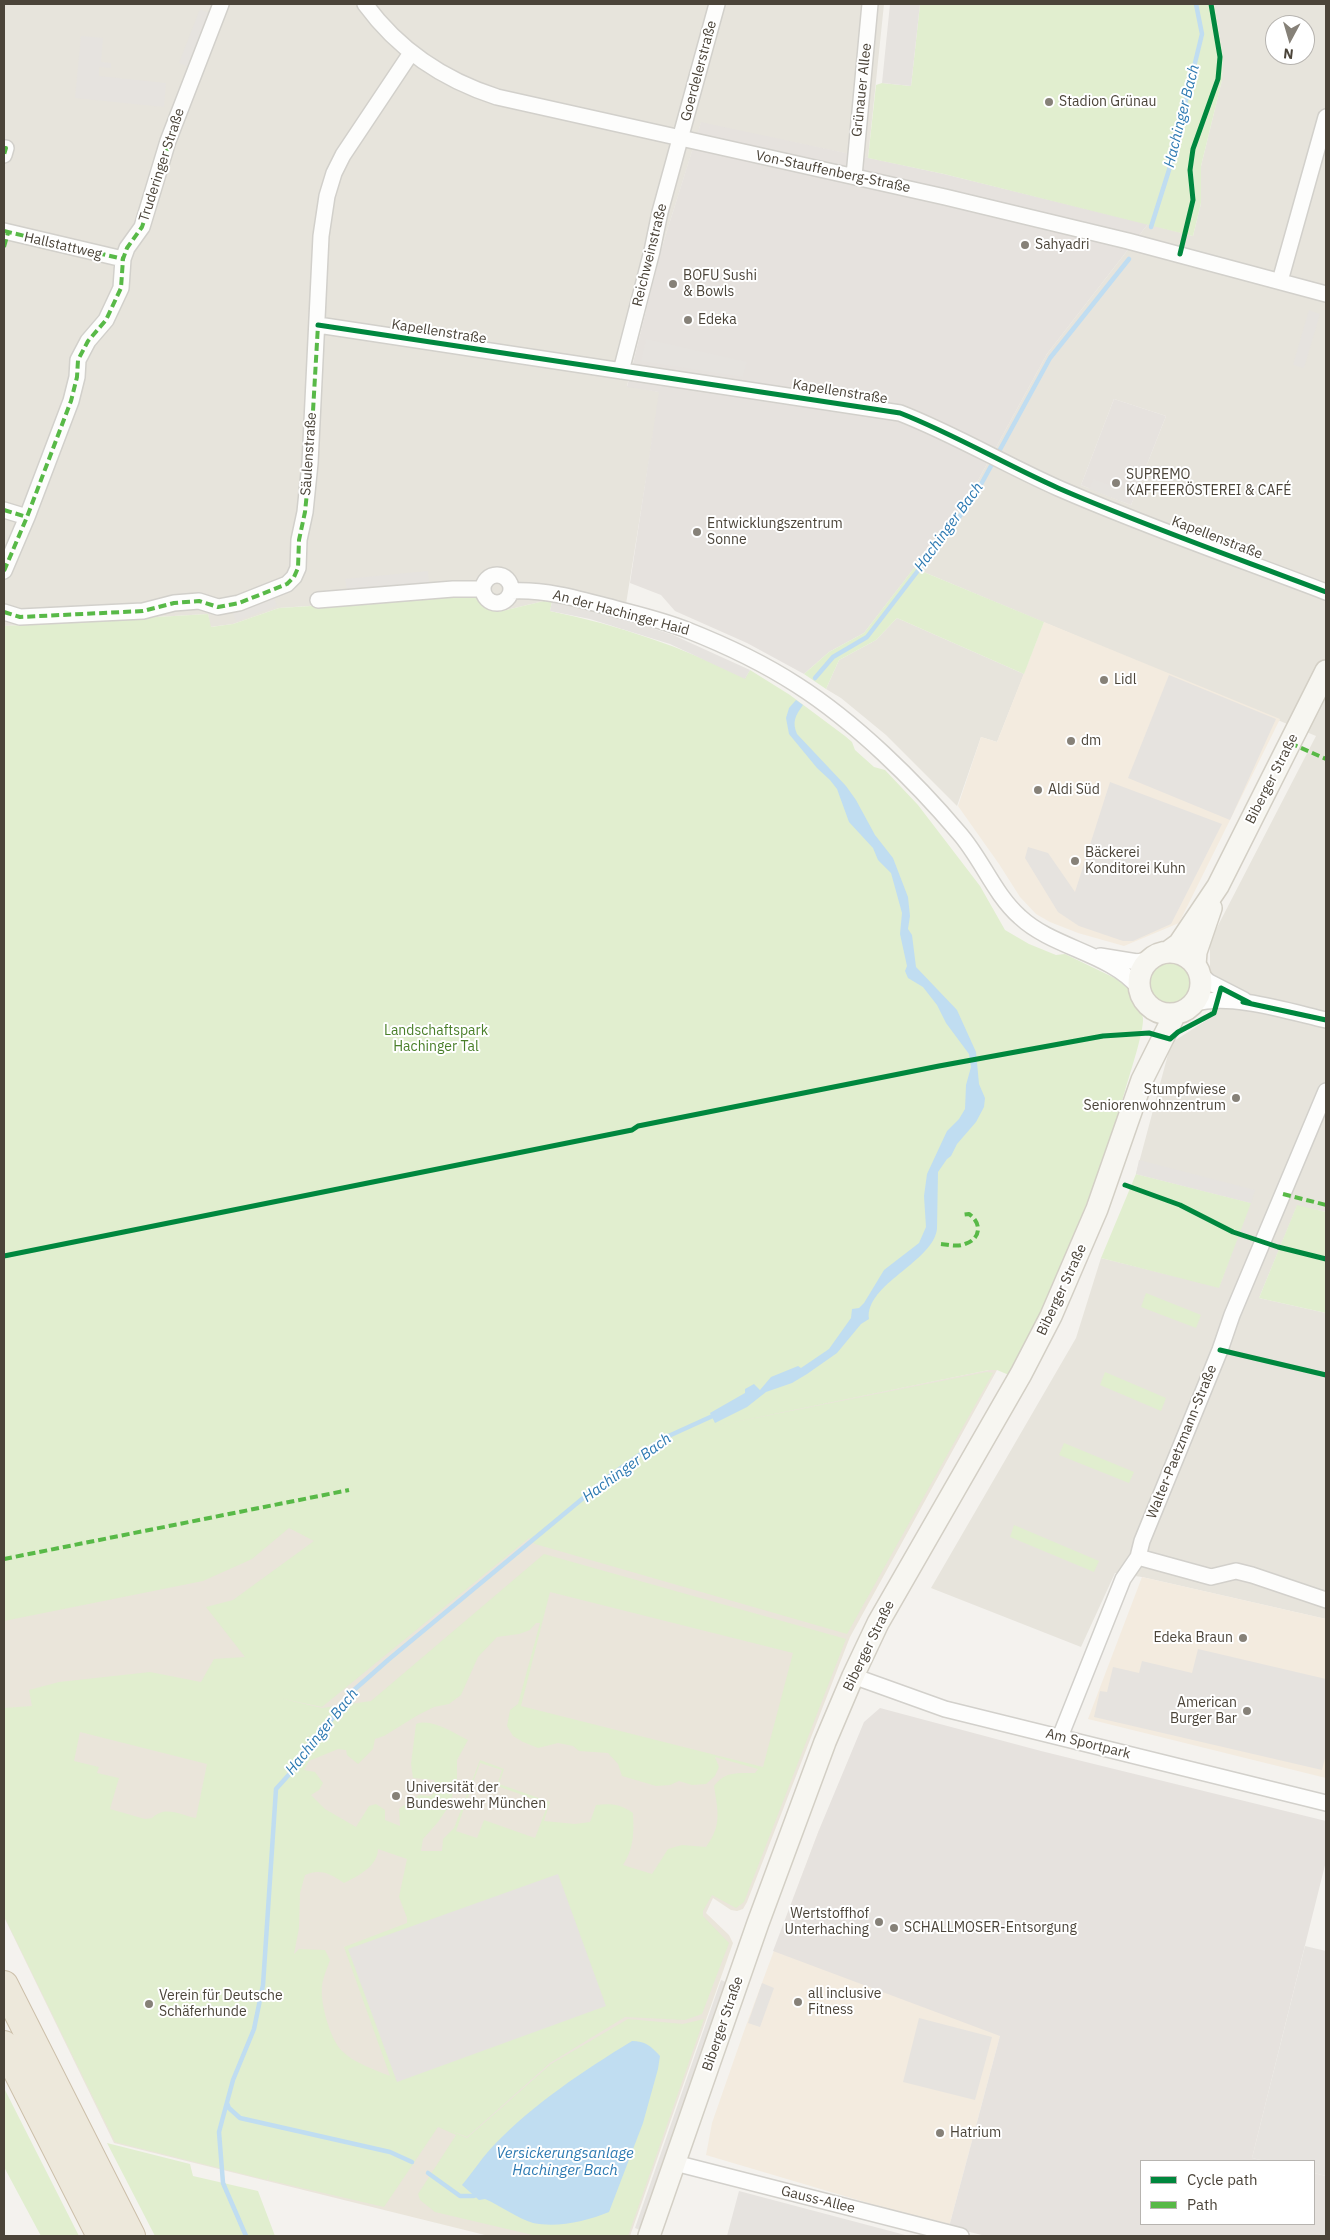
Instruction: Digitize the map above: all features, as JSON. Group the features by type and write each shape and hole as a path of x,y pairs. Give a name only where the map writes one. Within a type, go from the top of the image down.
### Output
{"highway":[{"path":"4,1986 131,2236"},
{"path":"4,2045 101,2236"}],"main road":[{"name":"Biberger Straße","path":"1168,952 1179,944 1218,886 1326,671"},
{"name":"Biberger Straße","path":"1198,970 1196,952 1218,886"},
{"path":"1168,952 1188,958 1198,970 1201,984 1194,1004 1175,1014 1166,1014 1149,1007 1144,1001 1139,988 1139,978 1148,960 1161,953 1168,952"},
{"name":"Biberger Straße","path":"1142,1080 1149,1033 1149,1007"},
{"name":"Biberger Straße","path":"649,2236 758,1923 825,1742 853,1676 878,1623 1021,1374 1051,1316 1097,1209 1142,1080 1175,1014"}],"street":[{"name":"Truderinger Straße","path":"4,571 27,516 74,391 78,360 88,341 106,320 120,288 123,259 127,248 142,227 168,141 221,4"},
{"name":"Von-Stauffenberg-Straße","path":"365,4 388,32 411,53 440,73 469,88 497,98 854,176 1118,238 1280,280 1326,294"},
{"name":"Goerdelerstraße","path":"681,139 717,4"},
{"name":"Grünauer Allee","path":"854,176 870,4"},
{"name":"Säulenstraße","path":"4,612 20,617 142,611 174,603 199,601 218,606 239,603 287,584 294,578 298,568 298,540 305,512 310,463 321,236 327,196 334,173 376,102 411,53"},
{"path":"1280,280 1326,116"},
{"name":"Reichweinstraße","path":"621,371 652,251 660,212 681,139"},
{"path":"4,148 6,148 4,155"},
{"name":"Hallstattweg","path":"5,237 123,259"},
{"name":"Kapellenstraße","path":"318,325 900,413 936,427 994,458 1079,496 1326,592"},
{"path":"4,510 27,516"},
{"name":"An der Hachinger Haid","path":"318,600 453,589 483,589 485,596 490,601 496,603 503,602 511,590 533,590 599,604 686,629 752,659 797,685 871,743 900,770 960,834 1006,902 1020,917 1037,929 1088,954 1131,979 1139,988"},
{"name":"An der Hachinger Haid","path":"1088,954 1137,962 1148,960"},
{"path":"1198,970 1209,982 1250,1003"},
{"path":"1194,1004 1205,1000 1250,1003 1326,1020"},
{"name":"Walter-Paetzmann-Straße","path":"1060,1737 1123,1579 1138,1557 1145,1534 1220,1350 1232,1315 1326,1091"},
{"path":"1138,1557 1211,1577 1236,1571 1326,1600"},
{"name":"Am Sportpark","path":"853,1676 945,1709 1326,1802"},
{"name":"Gauss-Allee","path":"675,2163 961,2236"}],"shaded area":[{"path":"4,4 884,4 868,158 701,123 661,250 627,386 660,392 622,629 552,602 544,601 498,612 490,610 478,599 455,596 279,608 233,624 210,627 208,614 4,626"},
{"path":"890,4 920,4 911,86 882,83"},
{"path":"1214,4 1326,4 1326,1212 1297,1206 1259,1298 1326,1313 1326,1619 1142,1577 1115,1573 1081,1647 931,1588 1076,1338 1101,1258 1219,1287 1250,1203 1136,1174 1171,1043 1210,1018 1210,941 1316,736 914,568 969,497 1047,354 1148,224 1193,236 1201,203 1201,166 1222,80 1223,56","holes":["1114,399 1166,416 1131,505 1081,485"]},
{"path":"200,9 209,13 188,67 179,63"},
{"path":"81,36 103,38 101,62 111,63 111,68 99,67 99,76 166,83 164,107 75,98"},
{"path":"701,122 944,174 1148,224 1047,354 969,497 864,633 829,652 804,674 747,643 675,611 661,595 630,583 659,392 627,387 661,250"},
{"path":"1309,310 1320,314 1304,368 1293,365"},
{"path":"646,339 747,362 743,377 641,361"},
{"path":"1114,399 1166,416 1131,505 1081,485"},
{"path":"1093,479 1128,492 1124,502 1089,489"},
{"path":"428,571 429,583 347,591 345,579"},
{"path":"273,595 277,606 236,621 232,611"},
{"path":"552,602 633,622 673,635 750,670 745,679 670,644 590,619 550,611"},
{"path":"897,618 1024,674 997,742 981,737 957,806 886,735 841,698 826,689 839,660 876,640"},
{"path":"1044,622 1280,719 1179,923 1124,946 1078,933 1050,922 1036,914 1020,897 958,806 981,737 997,742"},
{"path":"1169,675 1276,719 1230,820 1128,778"},
{"path":"1110,782 1222,824 1171,924 1133,941 1123,941 1079,926 1058,912 1025,858 1028,847 1048,853 1075,892"},
{"path":"1139,1160 1255,1190 1251,1203 1136,1174"},
{"name":"Universität der Bundeswehr München","path":"989,1370 997,1370 850,1637 747,1902 743,1909 737,1911 731,1910 713,1898 706,1913 729,1935 733,1943 630,2236 489,2236 114,2143 4,1917 4,1568"},
{"path":"1142,1577 1326,1619 1326,1778 1088,1719"},
{"path":"1198,1649 1326,1679 1326,1754 1322,1770 1094,1717 1100,1691 1107,1692 1113,1667 1139,1673 1142,1661 1192,1673"},
{"path":"880,1708 1041,1751 1326,1821 1326,1861 1252,2158 1261,2160 1140,2160 1140,2225 1315,2225 1315,2173 1326,2176 1326,2236 986,2236 949,2227 1000,2036 773,1951 819,1830 864,1722"},
{"path":"819,1830 1000,2036 949,2227 706,2155 712,2123 744,2031"},
{"path":"558,1874 606,2006 397,2082 348,1949"},
{"path":"1305,1946 1326,1951 1326,2176 1315,2173 1315,2160 1261,2160 1252,2158"},
{"path":"721,1980 726,1982 640,2230 635,2228"},
{"path":"762,1983 774,1988 760,2027 748,2023"},
{"path":"919,2018 992,2037 975,2100 903,2082"},
{"path":"739,2191 909,2236 727,2236"}],"green space":[{"path":"920,4 1214,4 1223,56 1222,80 1201,166 1201,203 1193,236 944,174 868,158 876,85 882,83 911,86"},
{"path":"914,568 1044,622 1024,674 897,618 876,640 839,660 826,689 804,674 829,652 864,633"},
{"name":"Landschaftspark Hachinger Tal","path":"474,596 487,608 498,612 544,601 552,602 550,611 601,623 650,638 698,656 745,678 750,670 790,695 845,736 852,742 855,750 874,767 885,770 918,805 980,886 1005,930 1029,944 1056,955 1065,954 1123,982 1135,999 1143,1018 1139,1043 1125,1091 1088,1200 1059,1271 1009,1375 997,1370 989,1370 715,1426 987,1372 993,1373 847,1634 535,1544 529,1538 322,1707 279,1698 322,1708 371,1701 544,1554 846,1639 744,1902 736,1908 712,1895 703,1911 703,1916 729,1943 702,2014 685,2020 625,2017 550,2063 467,2137 449,2130 467,2138 551,2064 628,2019 683,2024 704,2019 628,2236 537,2236 435,2212 420,2200 418,2194 456,2135 438,2127 384,2207 268,2180 269,2174 267,2180 115,2142 4,1916 4,1708 32,1706 29,1690 59,1682 150,1672 201,1682 214,1659 245,1657 206,1607 233,1600 314,1541 289,1528 252,1559 203,1581 4,1621 4,626 208,614 211,627 233,624 279,608","holes":["550,1592 793,1653 763,1767 521,1706","536,1623 540,1623 518,1704 510,1710 507,1726 513,1736 538,1748 558,1743 573,1746 579,1751 608,1753 618,1764 622,1776 656,1786 670,1785 679,1781 692,1785 706,1784 715,1776 719,1767 715,1757 758,1769 755,1773 727,1775 714,1786 718,1818 715,1832 706,1847 682,1845 668,1849 652,1874 623,1865 627,1859 632,1840 633,1813 629,1810 611,1804 601,1804 596,1805 590,1822 575,1824 544,1821 550,1802 499,1784 504,1769 480,1760 454,1828 443,1839 442,1851 421,1851 423,1839 451,1803 453,1791 457,1784 457,1760 468,1740 442,1727 429,1723 416,1724 411,1764 413,1778 434,1780 437,1789 431,1796 419,1795 399,1809 400,1826 385,1820 385,1810 376,1804 369,1806 356,1827 325,1809 311,1795 319,1790 323,1783 315,1772 304,1770 309,1761 338,1749 346,1750 347,1755 358,1764 373,1749 375,1739 384,1736 434,1707 449,1704 461,1695 478,1657 497,1637 519,1634 530,1630","80,1732 207,1764 196,1818 168,1811 145,1819 110,1809 119,1778 97,1773 99,1767 74,1761","480,1763 502,1770 497,1786 548,1804 535,1838 484,1820 477,1838 456,1831","378,1849 407,1859 399,1897 407,1923 344,1947 390,2076 352,2059 342,2051 334,2038 327,2020 322,1993 324,1976 330,1960 325,1950 299,1949 294,1954 299,1928 300,1893 305,1875 321,1872 335,1877 344,1883 366,1870 375,1860"]},
{"path":"1169,961 1182,965 1188,971 1192,984 1188,997 1182,1003 1169,1007 1156,1003 1150,997 1146,984 1150,971 1156,965"},
{"path":"1136,1174 1251,1203 1219,1288 1101,1258"},
{"path":"1297,1205 1326,1212 1326,1313 1259,1298"},
{"path":"1146,1293 1201,1315 1196,1328 1141,1307"},
{"path":"1105,1372 1166,1398 1161,1411 1100,1385"},
{"path":"1064,1443 1134,1472 1129,1483 1059,1455"},
{"path":"1014,1525 1099,1561 1094,1572 1010,1537"},
{"path":"4,2088 79,2236 41,2236 4,2167"},
{"path":"107,2143 190,2164 193,2176 258,2191 275,2236 155,2236"}],"water":[{"path":"796,700 803,705 795,719 797,734 846,786 875,835 893,858 908,897 910,916 908,929 912,935 916,967 957,1010 976,1052 979,1084 985,1098 984,1107 976,1122 957,1144 951,1156 938,1172 937,1229 933,1241 913,1263 877,1295 871,1306 869,1319 861,1324 837,1353 807,1374 792,1383 766,1392 747,1407 715,1423 710,1413 745,1393 745,1389 754,1384 760,1390 771,1377 798,1366 801,1368 829,1349 851,1318 852,1309 859,1308 864,1303 884,1270 919,1243 926,1227 924,1196 927,1174 947,1131 959,1119 965,1109 966,1085 971,1067 969,1054 946,1023 937,1005 923,987 908,978 905,971 907,966 900,934 902,913 891,873 878,860 873,848 849,822 837,789 789,734 786,718 789,708"},
{"name":"Versickerungsanlage Hachinger Bach","path":"632,2041 648,2045 660,2056 643,2123 609,2212 572,2223 552,2225 533,2223 485,2199 479,2200 462,2185 491,2149 526,2115 578,2076"}],"waterway":[{"name":"Hachinger Bach","path":"1151,227 1169,170 1202,34 1196,4"},
{"name":"Hachinger Bach","path":"815,678 833,657 867,637 973,499 1050,358 1129,259"},
{"name":"Hachinger Bach","path":"246,2236 223,2183 219,2132 233,2080 254,2029 263,1985 276,1789 294,1769 354,1690 388,1660 611,1475 662,1439 717,1414"},
{"path":"227,2103 229,2108 240,2118 390,2152 412,2162"},
{"path":"428,2173 460,2196 474,2196"}],"marked path":[{"path":"4,571 27,517 71,401 77,377 78,360 88,341 106,320 121,288 123,259 127,248 142,227 180,111"},
{"path":"4,148 6,148 4,155"},
{"path":"4,231 123,259"},
{"path":"4,247 8,233"},
{"path":"4,612 20,617 143,611 174,603 199,601 218,607 239,603 287,584 294,577 298,568 299,540 305,512 310,463 318,325"},
{"path":"4,510 27,517"},
{"path":"1290,743 1326,759"},
{"path":"1283,1194 1326,1205"},
{"path":"941,1244 953,1246 965,1244 977,1235 978,1226 973,1218 969,1214 961,1215"},
{"path":"4,1559 349,1490"}],"cycle path":[{"path":"1180,254 1193,200 1190,170 1193,149 1218,79 1220,57 1211,4"},
{"path":"318,325 900,413 940,430 1038,479 1091,502 1326,592"},
{"path":"4,1256 632,1130 638,1126 939,1066 1103,1036 1149,1033 1170,1039 1178,1032 1214,1013 1221,988 1250,1003"},
{"path":"1243,1002 1326,1020"},
{"path":"1125,1185 1180,1205 1233,1232 1278,1247 1326,1259"},
{"path":"1220,1350 1326,1375"}],"place":[{"name":"Stadion Grünau","path":"1049,102"},
{"name":"Sahyadri","path":"1025,245"},
{"name":"BOFU Sushi & Bowls","path":"673,284"},
{"name":"Edeka","path":"688,320"},
{"name":"SUPREMO KAFFEERÖSTEREI & CAFÉ","path":"1116,483"},
{"name":"Entwicklungszentrum Sonne","path":"697,532"},
{"name":"Lidl","path":"1104,680"},
{"name":"dm","path":"1071,741"},
{"name":"Aldi Süd","path":"1038,790"},
{"name":"Bäckerei Konditorei Kuhn","path":"1075,861"},
{"name":"Stumpfwiese Seniorenwohnzentrum","path":"1236,1098"},
{"name":"Edeka Braun","path":"1243,1638"},
{"name":"American Burger Bar","path":"1247,1711"},
{"name":"Universität der Bundeswehr München","path":"396,1796"},
{"name":"Wertstoffhof Unterhaching","path":"879,1922"},
{"name":"SCHALLMOSER-Entsorgung","path":"894,1928"},
{"name":"all inclusive Fitness","path":"798,2002"},
{"name":"Verein für Deutsche Schäferhunde","path":"149,2004"},
{"name":"Hatrium","path":"940,2133"}]}
